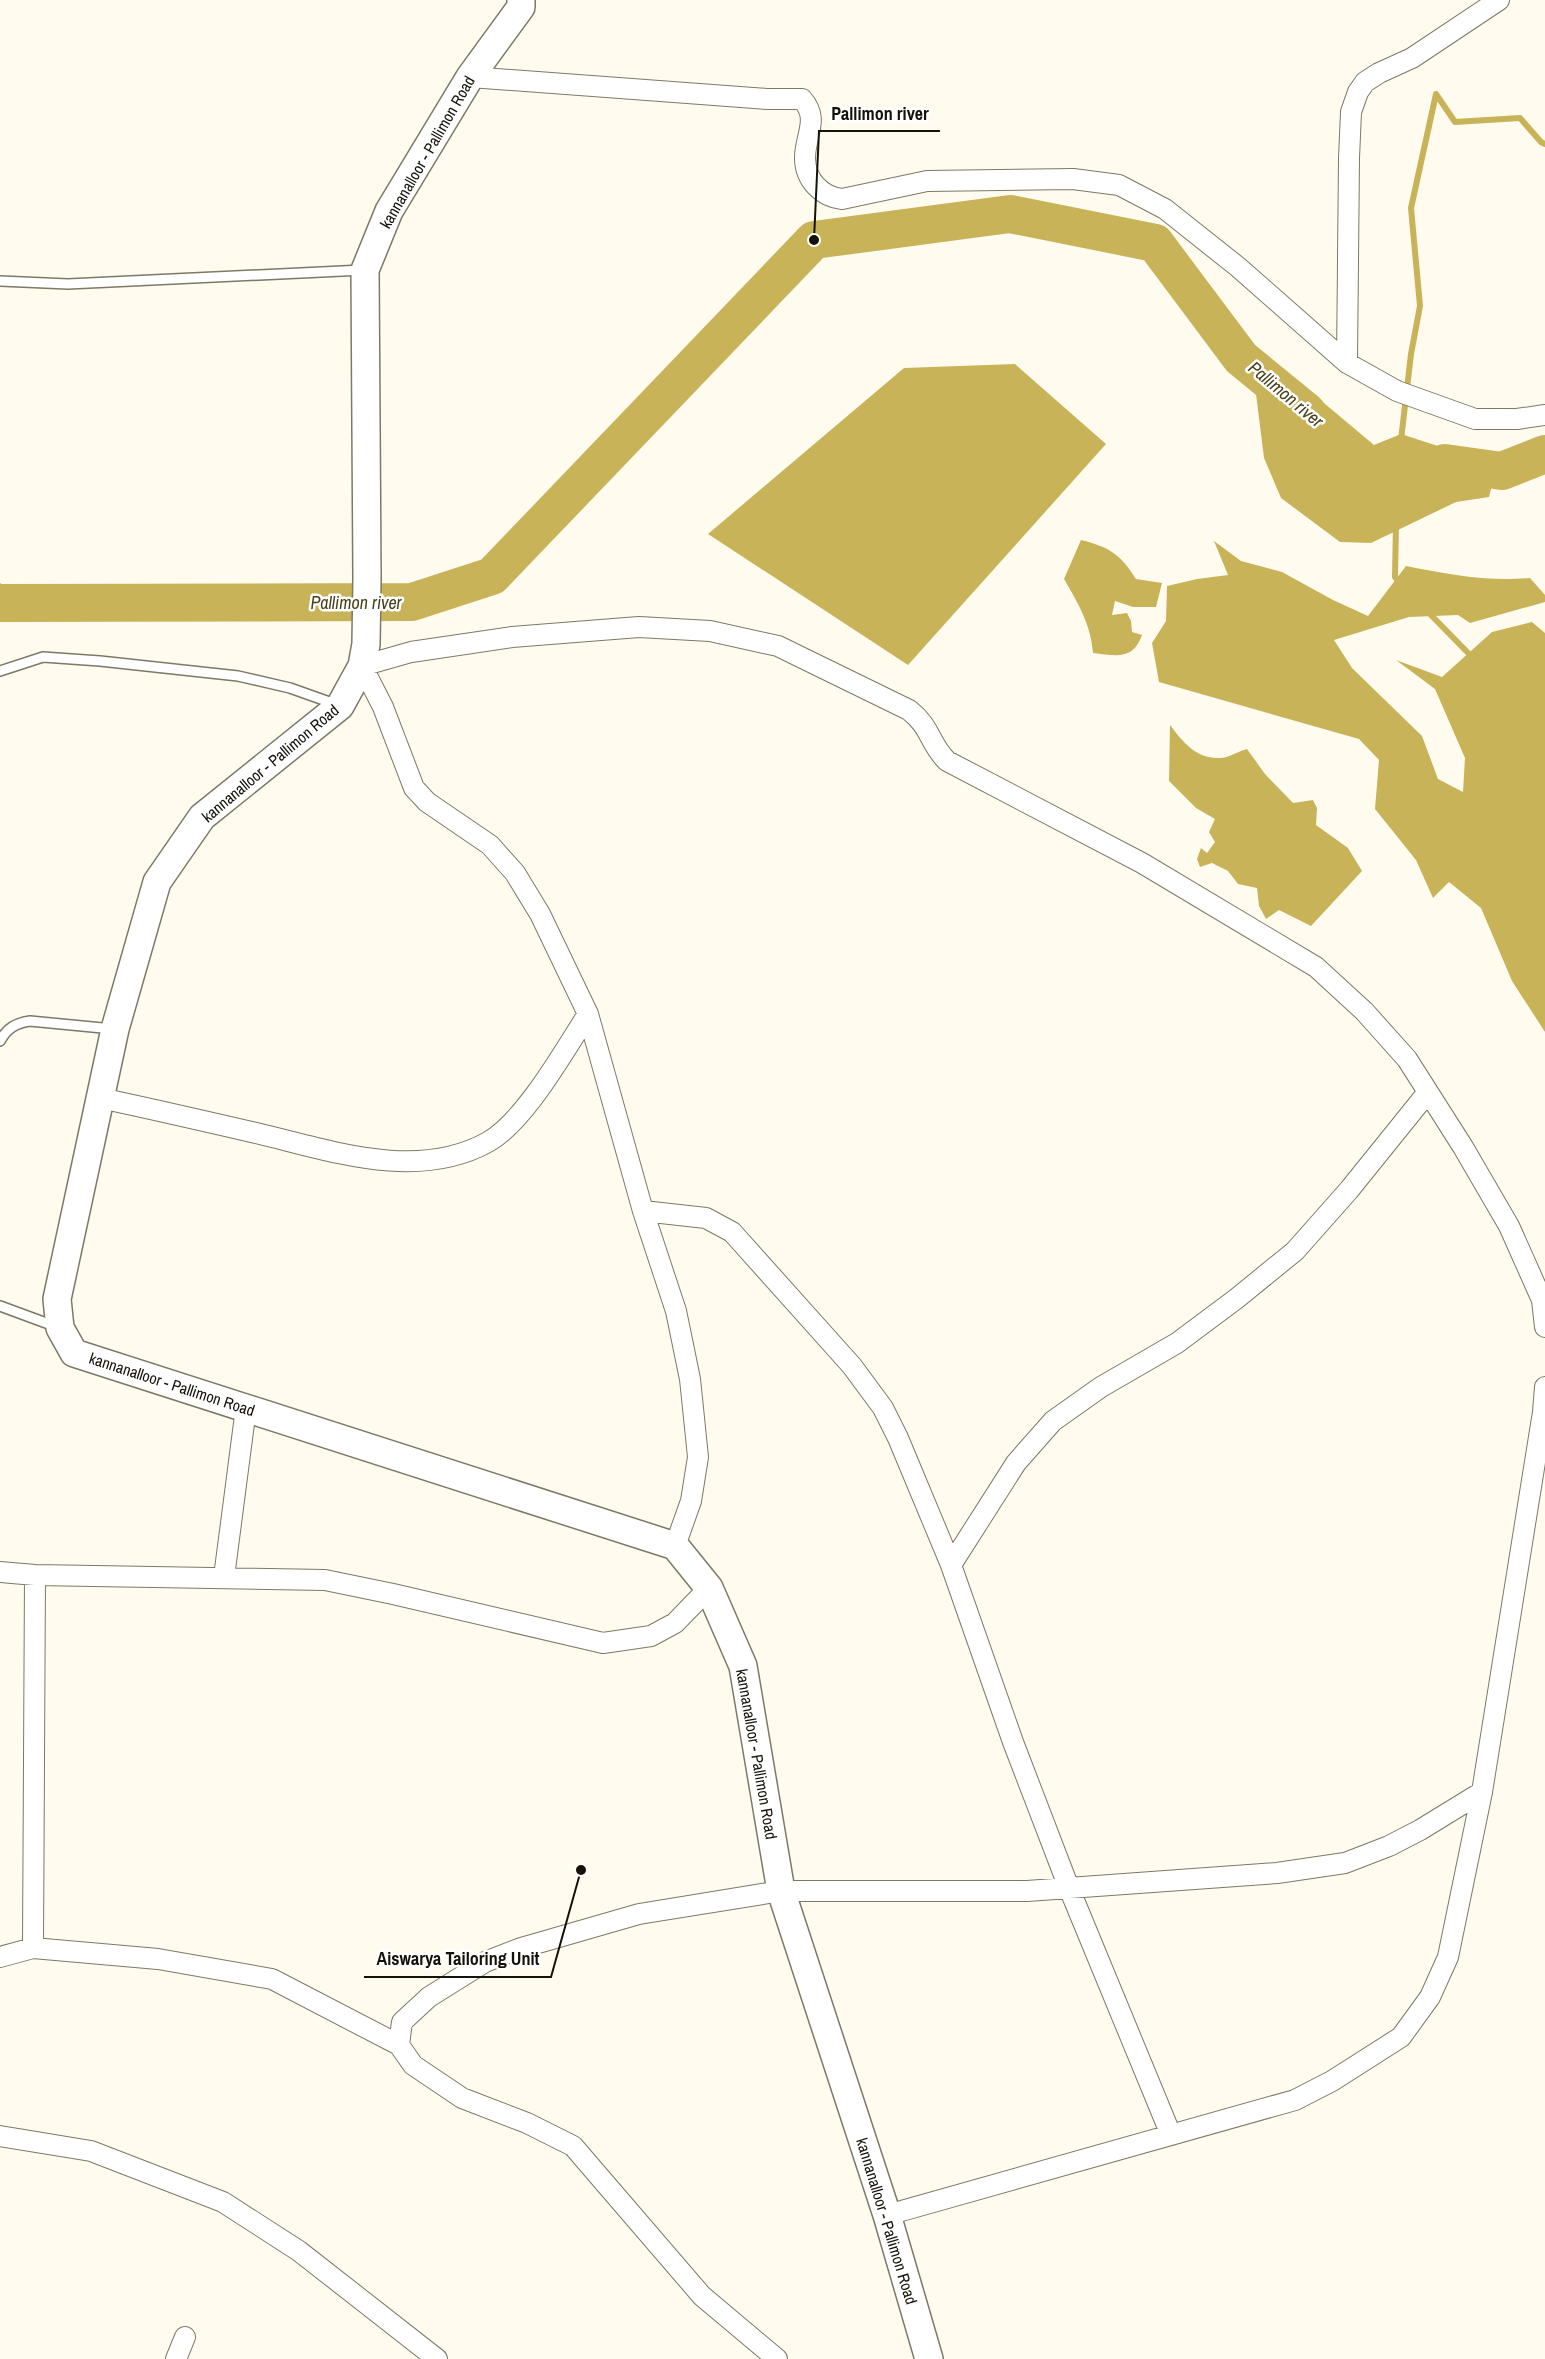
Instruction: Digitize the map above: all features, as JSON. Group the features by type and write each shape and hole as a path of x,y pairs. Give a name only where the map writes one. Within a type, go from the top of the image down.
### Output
{"street":[{"name":"kannanalloor - Pallimon Road","path":"522,0 521,8 470,77 389,211 365,270 367,578 364,655 340,706 202,817 157,882 115,1029 57,1299 60,1328 74,1353 675,1546 709,1588 743,1666 781,1891 887,2215 929,2359"},
{"path":"1347,363 1349,158 1351,112 1358,92 1365,82 1412,58 1499,0"},
{"path":"470,77 767,99 802,99 810,108 811,123 804,158 808,174 818,189 830,198 842,199 927,181 1073,179 1119,185 1165,209 1238,267 1347,363 1397,391 1475,419 1516,419 1545,415"},
{"path":"675,1546 691,1501 698,1457 690,1379 676,1311 644,1211 588,1014 540,914 515,873 490,845 427,802 414,788 364,655 512,637 639,627 710,631 778,646 909,710 922,720 936,750 947,761 1142,863 1317,967 1364,1011 1407,1059 1464,1147 1509,1226 1542,1300 1545,1327"},
{"path":"100,1098 361,1157 406,1161 445,1159 488,1142 521,1115 588,1014"},
{"path":"951,1565 1016,1463 1053,1421 1101,1387 1176,1343 1236,1299 1295,1251 1349,1190 1428,1092"},
{"path":"644,1211 706,1218 732,1232 844,1357 883,1408 898,1438 951,1565 1013,1742 1069,1888 1171,2135"},
{"path":"887,2215 1295,2100 1332,2081 1401,2037 1430,1997 1448,1957 1482,1792 1543,1412 1545,1387"},
{"path":"224,1577 246,1408"},
{"path":"0,1572 35,1575 325,1580 603,1643 651,1636 675,1623 709,1588"},
{"path":"33,1948 35,1575"},
{"path":"399,2045 402,2022 429,1997 485,1962 521,1948 639,1914 781,1891 1016,1891 1277,1873 1345,1863 1389,1846 1482,1792"},
{"path":"0,1957 33,1948 158,1959 272,1979 399,2045 413,2065 462,2098 526,2122 573,2146 702,2296 777,2359"},
{"path":"0,2136 91,2151 223,2202 299,2251 437,2359"},
{"path":"176,2359 185,2337"}],"lane":[{"path":"0,281 68,284 365,270"},
{"path":"0,671 43,657 100,661 238,676 290,688 340,706"},
{"path":"0,1041 5,1033 17,1023 115,1029"},
{"path":"0,1306 60,1328"}],"water":[{"path":"1015,364 1106,444 908,665 708,534 904,368"},
{"path":"1281,367 1374,445 1401,434 1447,449 1498,461 1489,497 1456,502 1371,543 1340,542 1281,498 1264,458 1256,394"},
{"path":"1081,540 1114,553 1136,579 1162,583 1156,607 1133,607 1115,601 1112,615 1127,613 1131,621 1132,632 1142,635 1134,649 1129,652 1117,655 1093,653 1087,624 1064,579"},
{"path":"1214,541 1241,561 1282,572 1368,616 1406,566 1483,578 1530,578 1545,595 1545,602 1470,623 1458,615 1409,617 1334,640 1352,668 1422,736 1438,779 1463,792 1465,758 1435,689 1396,660 1442,677 1492,632 1532,622 1545,633 1545,1032 1512,981 1481,908 1449,882 1433,898 1416,860 1375,809 1379,760 1359,739 1159,682 1152,643 1166,621 1167,586 1228,575"},
{"path":"0,583 50,612 0,618"},
{"path":"1170,725 1185,743 1204,756 1223,758 1247,749 1265,774 1293,803 1313,800 1317,808 1316,825 1348,848 1362,871 1311,926 1279,910 1266,919 1259,906 1257,888 1238,884 1228,871 1212,863 1200,867 1197,859 1201,848 1207,853 1215,842 1209,832 1215,819 1196,808 1169,781"}],"waterway":[{"path":"1401,440 1411,354 1420,306 1411,208 1436,94 1455,122 1520,118 1545,144"},
{"name":"Pallimon river","path":"0,603 412,602 492,576 814,240 1010,214 1155,243 1241,358 1307,412"},
{"name":"Pallimon river","path":"1445,463 1502,471 1545,454"},
{"path":"1396,523 1395,577 1400,583"},
{"path":"1428,612 1473,658"}],"place":[{"name":"Pallimon river","path":"814,240"},
{"name":"Aiswarya Tailoring Unit","path":"581,1870"}]}
